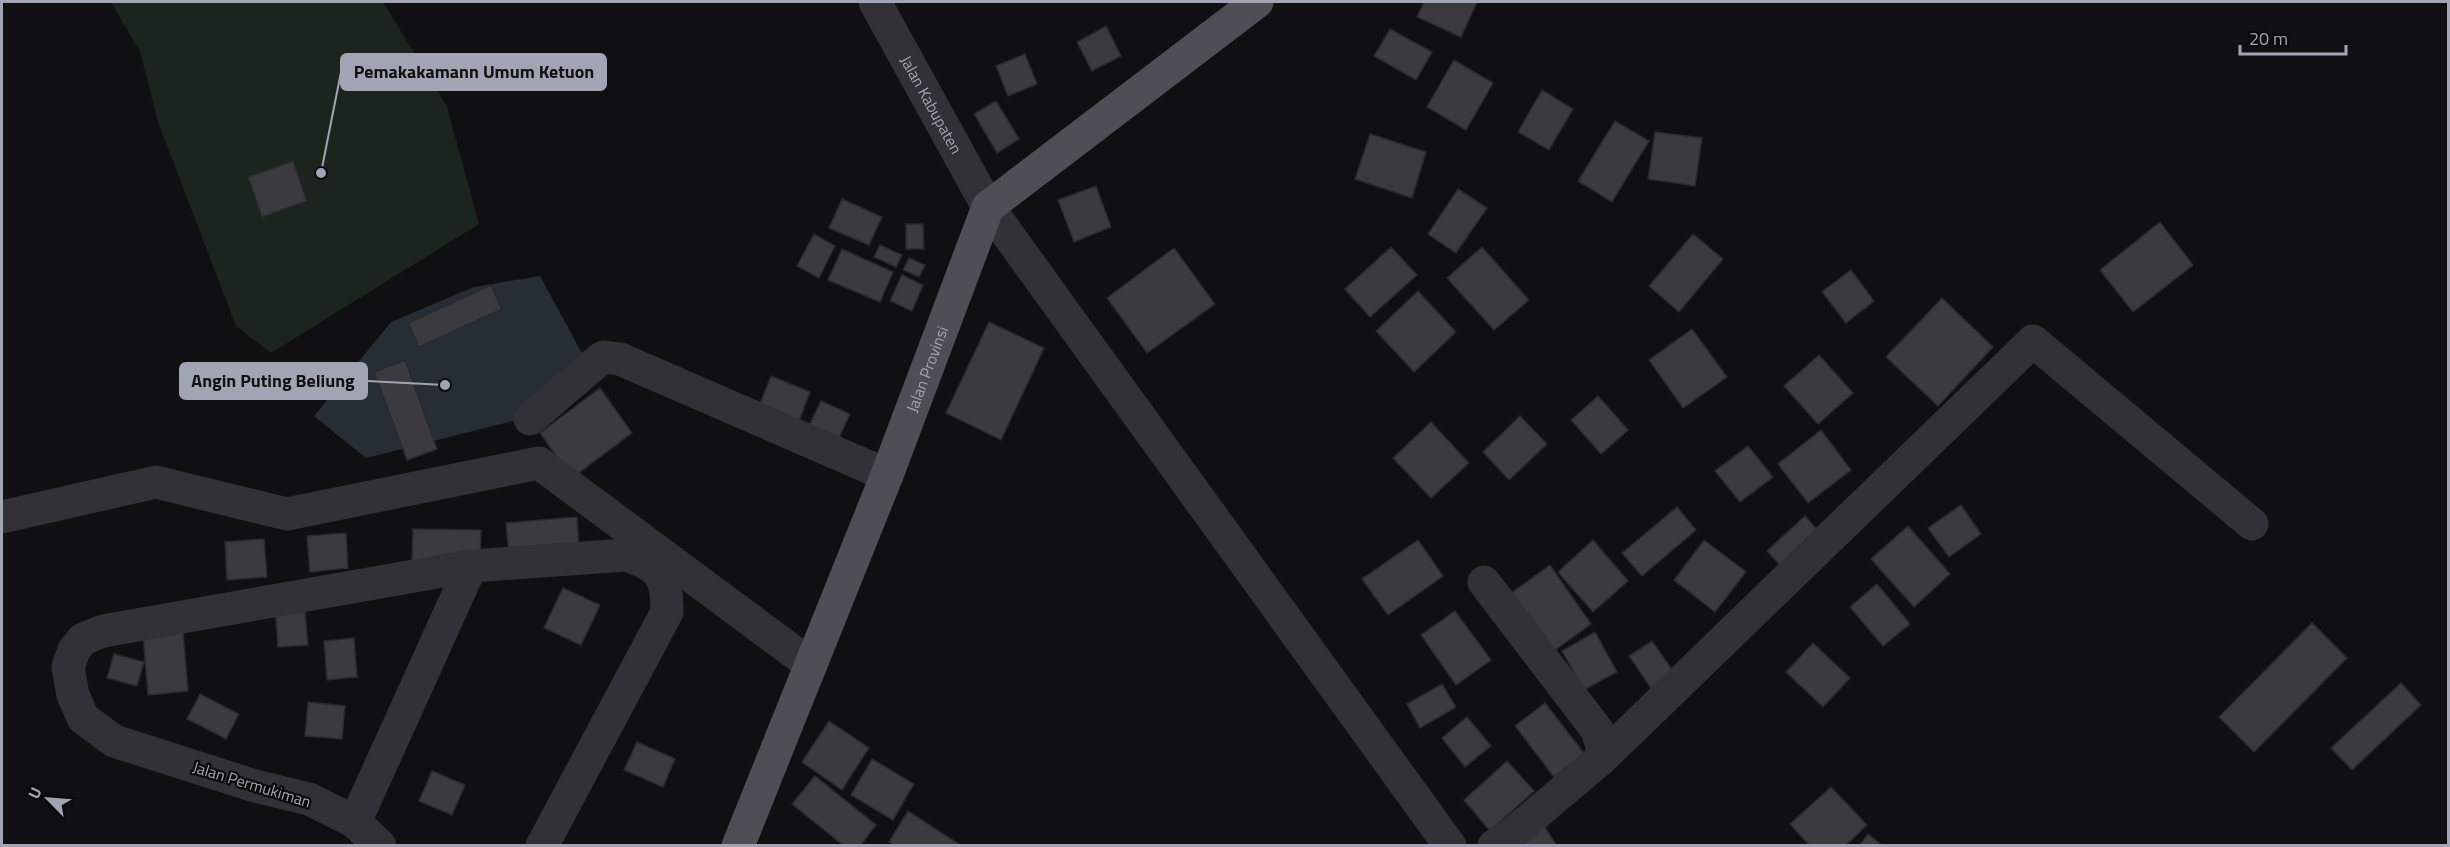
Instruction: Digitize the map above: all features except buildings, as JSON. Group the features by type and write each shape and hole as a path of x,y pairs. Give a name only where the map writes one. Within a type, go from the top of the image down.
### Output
{"main road":[{"path":"987,207 1257,2"},
{"name":"Jalan Provinsi","path":"738,846 887,475 987,207"}],"street":[{"name":"Jalan Kabupaten","path":"875,2 987,207 1450,846"},
{"path":"1494,846 1512,834 1601,759 2033,341 2252,524"},
{"path":"530,419 599,360 610,357 620,359 887,475"},
{"path":"2,517 156,482 287,514 539,462 811,665"},
{"name":"Jalan Permukiman","path":"380,846 355,822 309,800 255,786 114,741 83,718 73,695 68,667 74,650 83,639 103,630 471,566 626,555 645,561 658,572 667,588 667,612 542,846"},
{"path":"355,822 471,566"},
{"path":"1484,582 1597,730 1602,746 1601,759"}],"shaded area":[{"path":"111,2 383,2 447,107 479,224 271,353 236,326 158,122 140,52"},
{"path":"540,276 583,355 517,420 366,458 314,416 391,322 474,287"}],"place":[{"name":"Pemakakamann Umum Ketuon","path":"321,173"},
{"name":"Angin Puting Beliung","path":"445,385"}]}
